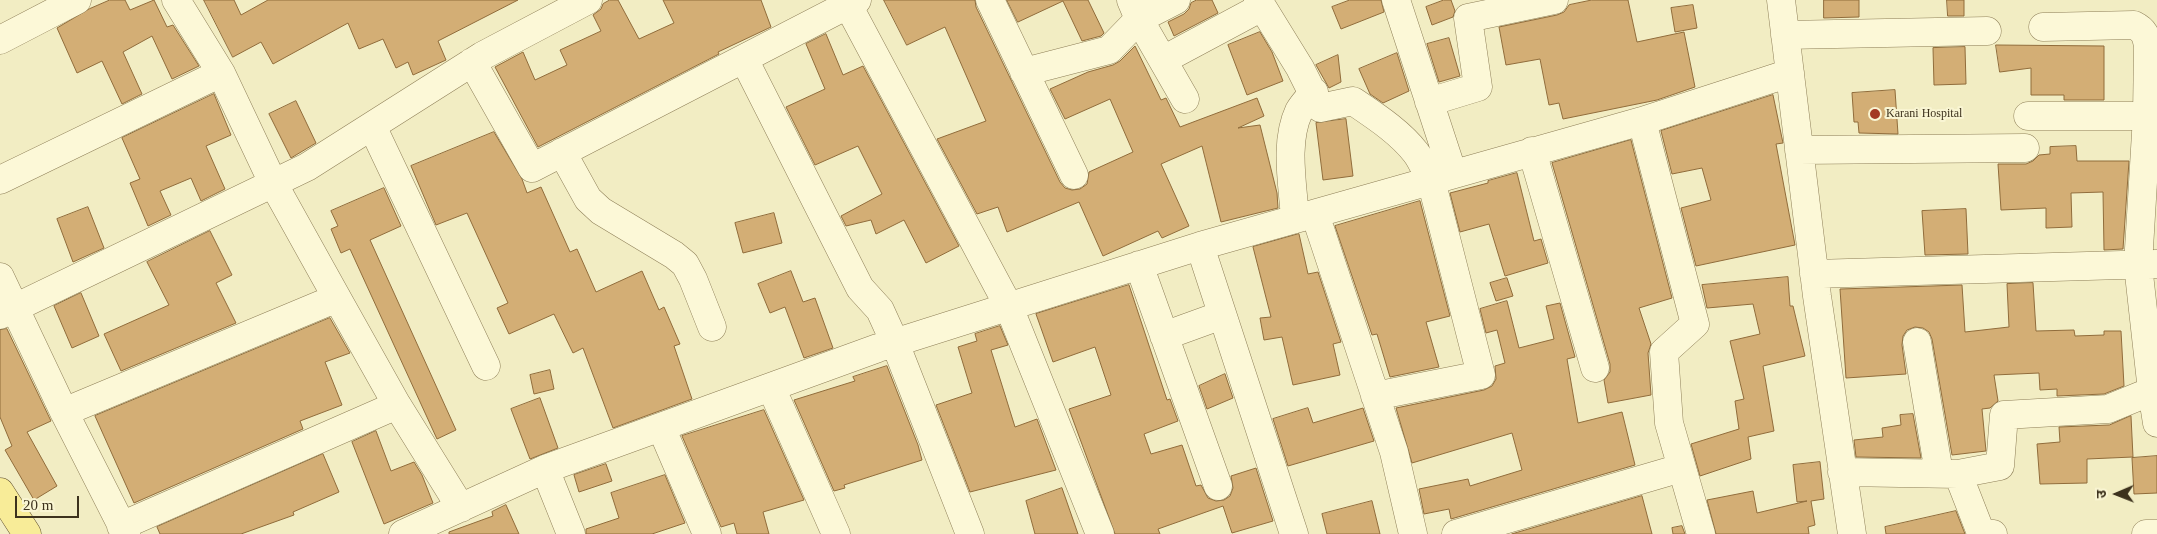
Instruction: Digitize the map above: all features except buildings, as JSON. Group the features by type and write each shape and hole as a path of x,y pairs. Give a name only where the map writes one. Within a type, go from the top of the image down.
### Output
{"main road":[{"path":"0,492 27,534"}],"street":[{"path":"176,0 221,73 273,183 336,298 397,405 461,508"},
{"path":"7,312 307,167 472,62 588,0"},
{"path":"990,0 1074,175"},
{"path":"1024,72 1109,50 1135,9 1176,0"},
{"path":"1375,396 1481,375 1429,102 1396,0"},
{"path":"1429,102 1478,87 1468,18 1554,0"},
{"path":"1781,0 1814,274 1852,534"},
{"path":"472,62 532,168 852,2 1009,307 1100,534"},
{"path":"0,40 62,3"},
{"path":"1163,60 1260,4 1314,92 1320,108 1353,101 1386,125 1442,177"},
{"path":"1135,9 1185,99"},
{"path":"1842,472 1949,473 2000,466 2004,415 2155,405 2148,265 2152,116 2148,46 2143,30 2134,25 2043,27"},
{"path":"1785,35 1987,31"},
{"path":"744,59 860,288 880,310 895,343 970,534"},
{"path":"403,534 545,469 895,343 1200,246 1642,121 1790,72"},
{"path":"0,180 221,73"},
{"path":"1314,92 1300,110 1293,130 1290,150 1305,217 1375,396 1394,452 1413,534"},
{"path":"2028,116 2152,116"},
{"path":"1642,121 1695,324 1664,352 1669,423 1701,534"},
{"path":"372,126 486,366"},
{"path":"1799,150 2025,148"},
{"path":"1532,151 1595,368"},
{"path":"562,152 588,199 601,211 674,255 685,264 712,327"},
{"path":"1200,246 1294,534"},
{"path":"1139,265 1218,486"},
{"path":"1814,274 2148,265"},
{"path":"0,277 7,312 64,412 123,530 397,405"},
{"path":"64,412 336,298"},
{"path":"1164,336 1222,315"},
{"path":"1917,342 1949,473 1981,533 1993,534"},
{"path":"771,387 836,534"},
{"path":"661,427 706,534"},
{"path":"1456,534 1681,468"},
{"path":"545,469 571,534"},
{"path":"2146,534 2157,534"}],"place":[{"name":"Karani Hospital","path":"1875,114"}]}
